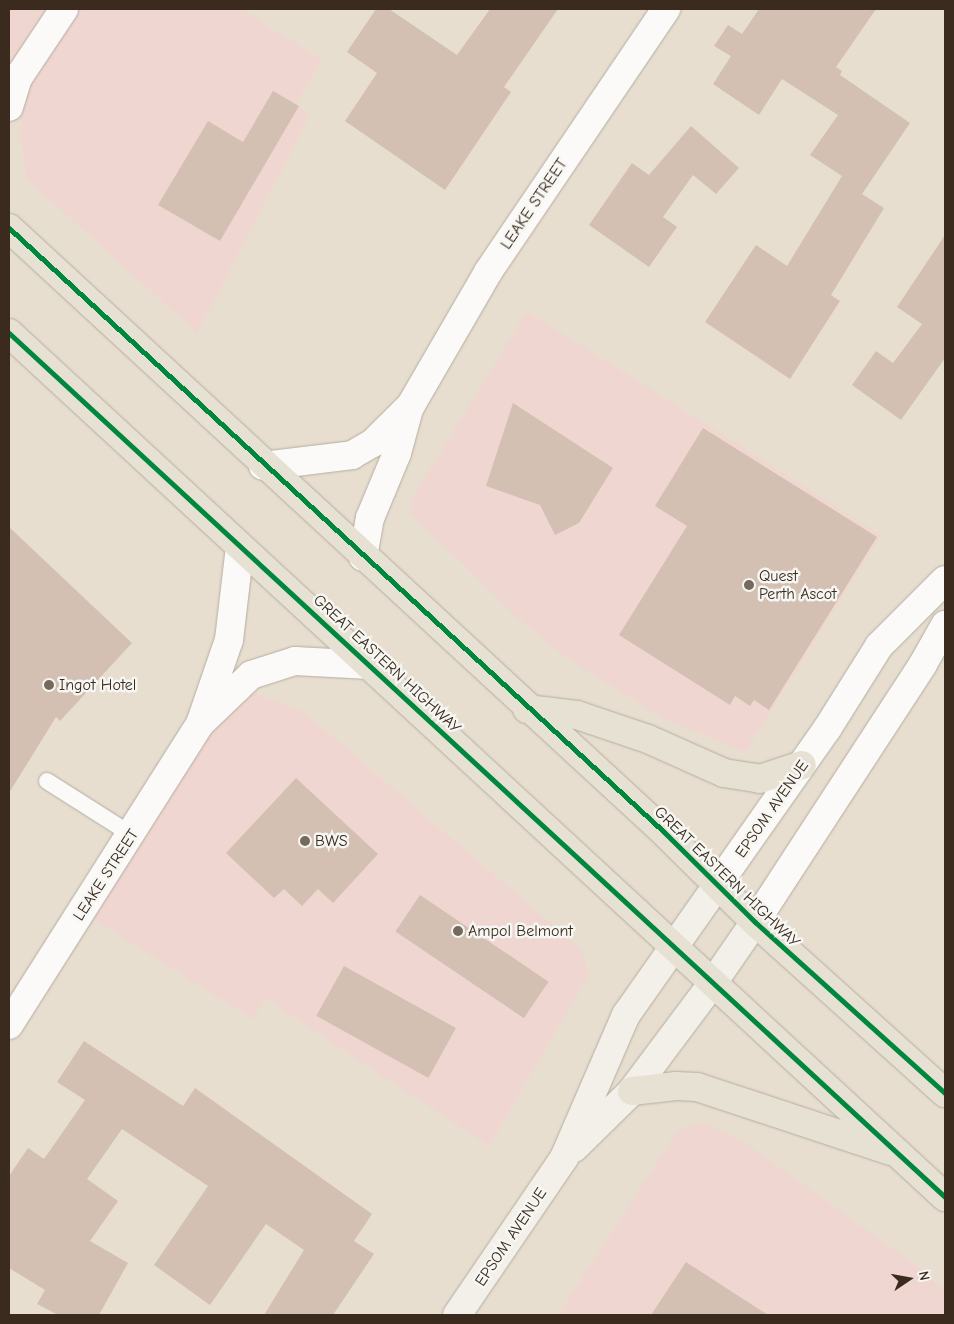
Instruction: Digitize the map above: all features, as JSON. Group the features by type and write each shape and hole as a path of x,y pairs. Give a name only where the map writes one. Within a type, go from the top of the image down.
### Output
{"highway":[{"name":"GREAT EASTERN HIGHWAY","path":"9,228 263,466 718,884 755,922 945,1093"},
{"name":"GREAT EASTERN HIGHWAY","path":"9,333 370,665 712,984 899,1153 945,1198"},
{"path":"527,708 577,715 648,740 724,773 760,779 802,765"},
{"path":"632,1091 676,1086 697,1087 899,1153"}],"street":[{"path":"9,107 13,80 64,9"},
{"name":"LEAKE STREET","path":"363,557 370,518 396,453 411,405 488,272 666,9"},
{"name":"LEAKE STREET","path":"263,466 352,455 373,444 411,405"},
{"name":"LEAKE STREET","path":"9,1024 132,835 200,724 229,640 240,547"},
{"name":"EPSOM AVENUE","path":"458,1315 564,1158 626,1015 802,765 879,646 945,580"},
{"name":"EPSOM AVENUE","path":"564,1158 632,1091 712,984 755,922 923,664 945,625"},
{"name":"LEAKE STREET","path":"200,724 251,675 295,661 370,665"}],"lane":[{"path":"46,781 132,835"}],"shaded area":[{"path":"9,9 241,9 322,60 296,104 310,116 197,333 27,179 21,142 18,78 9,70"},
{"path":"527,311 881,535 745,752 666,720 566,657 515,616 411,513 412,499"},
{"path":"213,679 304,712 581,949 589,975 489,1146 266,999 252,1019 86,914"},
{"path":"703,1122 747,1144 919,1267 945,1292 945,1315 558,1315 678,1130"}],"building":[{"path":"376,9 389,9 457,55 490,9 558,9 504,87 511,92 445,190 345,121 377,73 347,52"},
{"path":"759,9 876,9 836,67 842,71 840,75 910,123 862,194 884,208 831,295 840,301 790,379 705,322 756,245 787,266 842,176 810,155 838,115 782,79 759,115 713,84 731,56 714,46 728,25 742,34"},
{"path":"273,91 299,106 220,241 158,205 208,121 243,142"},
{"path":"691,126 739,168 716,194 693,175 663,217 677,227 649,267 589,225 632,163 649,175"},
{"path":"945,235 945,358 901,420 852,385 876,351 893,363 922,324 897,307"},
{"path":"513,403 613,468 579,523 555,535 540,505 486,486"},
{"name":"Quest Perth Ascot","path":"703,428 877,537 769,710 754,700 750,706 735,696 730,705 619,635 687,526 655,506"},
{"path":"9,527 132,643 60,721 56,717 9,793"},
{"path":"296,778 378,854 333,903 318,889 302,906 284,889 274,898 226,853"},
{"path":"420,895 549,982 524,1018 395,931"},
{"path":"344,966 456,1028 428,1078 316,1016"},
{"path":"84,1041 183,1106 195,1088 372,1214 354,1241 374,1254 333,1315 264,1315 304,1250 266,1224 210,1305 154,1265 208,1186 122,1129 87,1179 118,1201 90,1241 128,1263 99,1315 58,1315 37,1304 45,1290 9,1268 9,1176 28,1148 44,1159 85,1100 57,1082"},
{"path":"686,1262 768,1315 651,1315"}],"cycle path":[{"path":"9,228 664,832 755,922 945,1093"},
{"path":"9,333 945,1197"}],"place":[{"name":"Quest Perth Ascot","path":"749,585"},
{"name":"Ingot Hotel","path":"49,685"},
{"name":"BWS","path":"305,841"},
{"name":"Ampol Belmont","path":"458,931"}]}
